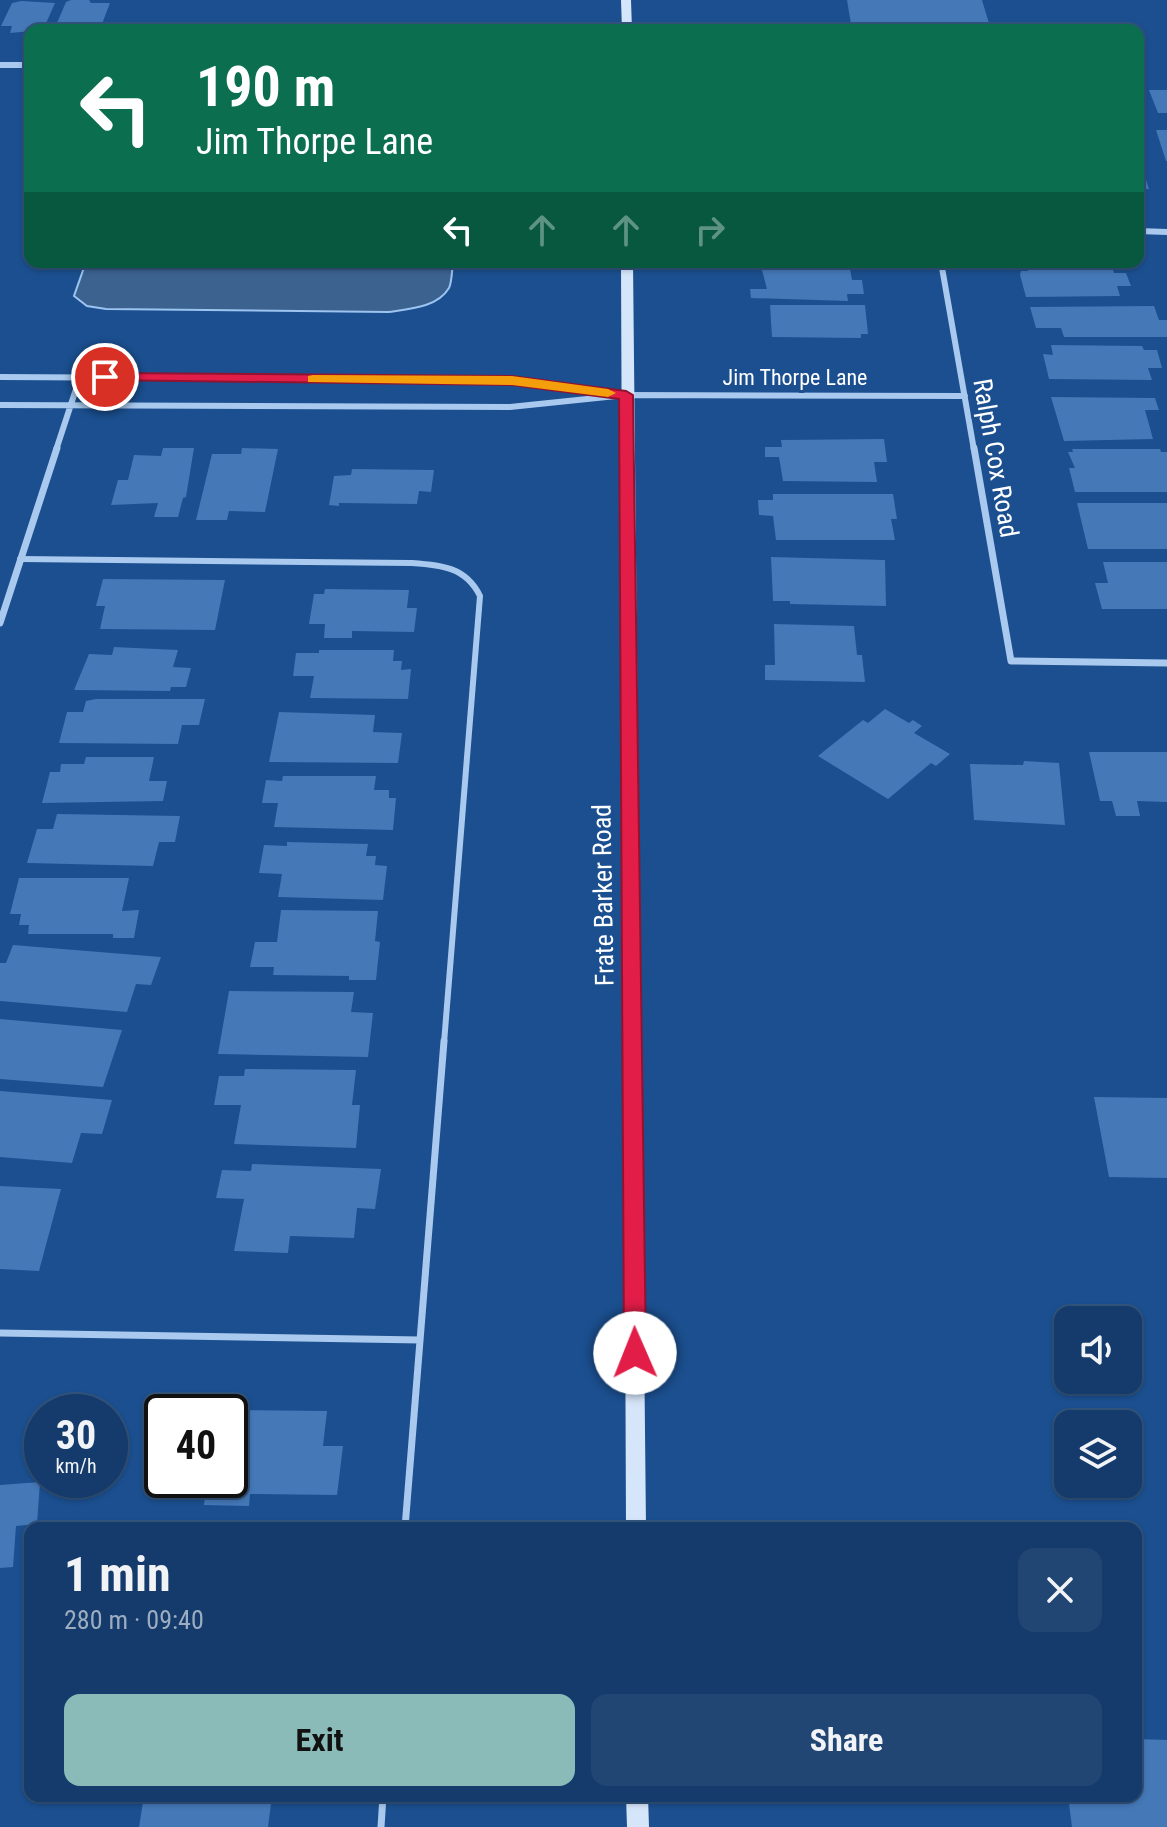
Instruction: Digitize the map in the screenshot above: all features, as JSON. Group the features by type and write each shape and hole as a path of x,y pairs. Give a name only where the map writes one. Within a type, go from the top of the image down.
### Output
{"street":[{"path":"626,0 627,24"},
{"path":"0,65 24,65"},
{"path":"1144,231 1167,232"},
{"name":"Frate Barker Road","path":"627,268 636,1522"},
{"name":"Ralph Cox Road","path":"942,268 1011,661 1167,663"},
{"name":"Jim Thorpe Lane","path":"0,377 512,380 626,395"},
{"path":"0,623 80,377"},
{"name":"Jim Thorpe Lane","path":"0,405 510,407 626,395 965,396"},
{"path":"637,1802 638,1827"}],"lane":[{"path":"20,559 412,563 462,571 475,581 480,596 405,1522"},
{"path":"0,1333 420,1340"},
{"path":"381,1827 383,1802"}],"water":[{"path":"84,268 452,268 449,288 437,300 388,312 106,309 87,306 74,296"}],"building":[{"path":"89,0 91,3 110,3 102,24 57,24 66,2"},
{"path":"847,0 982,0 989,24 851,24"},
{"path":"12,3 55,3 46,24 24,24 24,32 10,33 12,26 1,26"},
{"path":"1149,90 1167,90 1167,113 1158,113"},
{"path":"1156,130 1167,130 1167,161 1166,161"},
{"path":"850,268 852,280 862,280 864,294 847,294 848,301 751,298 750,289 767,289 762,270"},
{"path":"1027,268 1113,268 1114,273 1126,273 1131,286 1117,286 1120,296 1026,297 1020,275 1021,271 1028,271"},
{"path":"770,305 865,305 868,334 861,334 861,338 772,337"},
{"path":"1154,306 1159,320 1167,320 1167,337 1064,337 1061,328 1036,328 1030,307"},
{"path":"1051,345 1142,346 1144,350 1157,350 1162,368 1148,368 1152,380 1049,379 1043,354 1053,355"},
{"path":"1051,397 1155,398 1159,410 1145,410 1153,439 1064,441"},
{"path":"884,439 887,462 874,462 877,482 783,481 779,457 765,457 765,447 782,447 781,440"},
{"path":"163,448 194,448 186,497 183,498 178,517 154,517 158,503 111,505 118,480 128,480 134,455 161,456"},
{"path":"242,448 278,449 265,512 229,511 227,520 196,520 212,454 241,454"},
{"path":"1072,449 1160,449 1167,452 1167,492 1075,492 1069,468 1075,468 1068,452 1073,452"},
{"path":"352,469 434,470 431,492 419,491 417,504 329,505 334,476 351,475"},
{"path":"773,494 893,494 897,519 891,519 895,540 776,540 773,516 759,515 758,500 773,500"},
{"path":"1077,503 1167,503 1167,549 1088,549"},
{"path":"771,557 885,560 886,606 773,601"},
{"path":"1103,562 1167,562 1167,609 1102,609 1095,583 1108,583"},
{"path":"103,579 225,580 215,630 100,629 105,606 96,606"},
{"path":"325,589 409,590 407,608 417,608 414,632 352,631 352,638 324,638 325,624 309,624 314,594 324,594"},
{"path":"774,624 854,626 857,655 862,655 865,682 765,680 765,665 775,665"},
{"path":"114,647 178,650 173,667 191,668 186,687 171,687 170,691 74,690 89,654 112,655"},
{"path":"319,650 394,650 393,661 402,661 401,670 411,669 408,699 310,698 314,676 293,676 296,653 319,653"},
{"path":"205,699 199,725 182,725 178,744 59,743 67,712 83,712 86,701"},
{"path":"885,709 909,723 913,720 922,726 914,733 950,754 936,766 931,763 888,799 818,756 863,720 868,723"},
{"path":"279,712 375,715 373,732 402,733 398,763 269,762"},
{"path":"1089,752 1167,752 1167,802 1137,801 1140,816 1116,816 1112,801 1100,801"},
{"path":"86,757 154,757 149,781 167,781 163,801 42,803 50,772 60,772 61,764 84,764"},
{"path":"1024,761 1059,763 1065,825 974,820 970,764 1023,765"},
{"path":"283,776 376,776 374,790 389,790 389,798 396,798 393,830 274,827 278,803 262,803 266,780 282,781"},
{"path":"57,814 180,816 175,842 159,842 153,866 27,863 37,829 53,829"},
{"path":"287,842 368,844 366,856 376,856 375,865 387,866 383,900 278,897 282,874 259,873 264,845 287,846"},
{"path":"19,878 129,878 122,911 139,910 134,938 113,938 113,934 28,934 29,925 19,925 21,914 10,914"},
{"path":"281,910 378,911 375,941 380,942 376,980 349,980 349,976 273,975 274,967 250,967 255,942 277,942"},
{"path":"13,945 161,957 151,985 136,984 127,1012 0,1001 0,963 6,963"},
{"path":"229,991 354,992 351,1012 373,1013 368,1057 218,1054"},
{"path":"0,1019 122,1030 103,1087 0,1079"},
{"path":"245,1069 356,1070 352,1105 360,1105 356,1148 234,1144 241,1105 214,1105 219,1076 244,1076"},
{"path":"0,1091 112,1100 102,1134 81,1133 72,1163 0,1157"},
{"path":"1094,1097 1167,1098 1167,1178 1109,1177"},
{"path":"252,1164 381,1169 375,1209 357,1208 354,1238 290,1236 288,1253 234,1251 244,1199 216,1198 222,1170 251,1171"},
{"path":"0,1186 61,1189 39,1271 0,1269"},
{"path":"248,1410 327,1411 323,1446 343,1446 337,1495 250,1494 249,1506 204,1505 205,1498 248,1498"},
{"path":"24,1483 24,1498 39,1498 37,1522 24,1522 24,1525 16,1526 13,1567 0,1568 0,1485"},
{"path":"1142,1739 1167,1740 1167,1827 1072,1827 1069,1802 1142,1802"},
{"path":"143,1802 271,1802 268,1827 139,1827"}],"slow traffic":[{"path":"313,379 512,380 608,393"}],"route":[{"path":"105,377 512,380 626,395 635,1353"}]}
